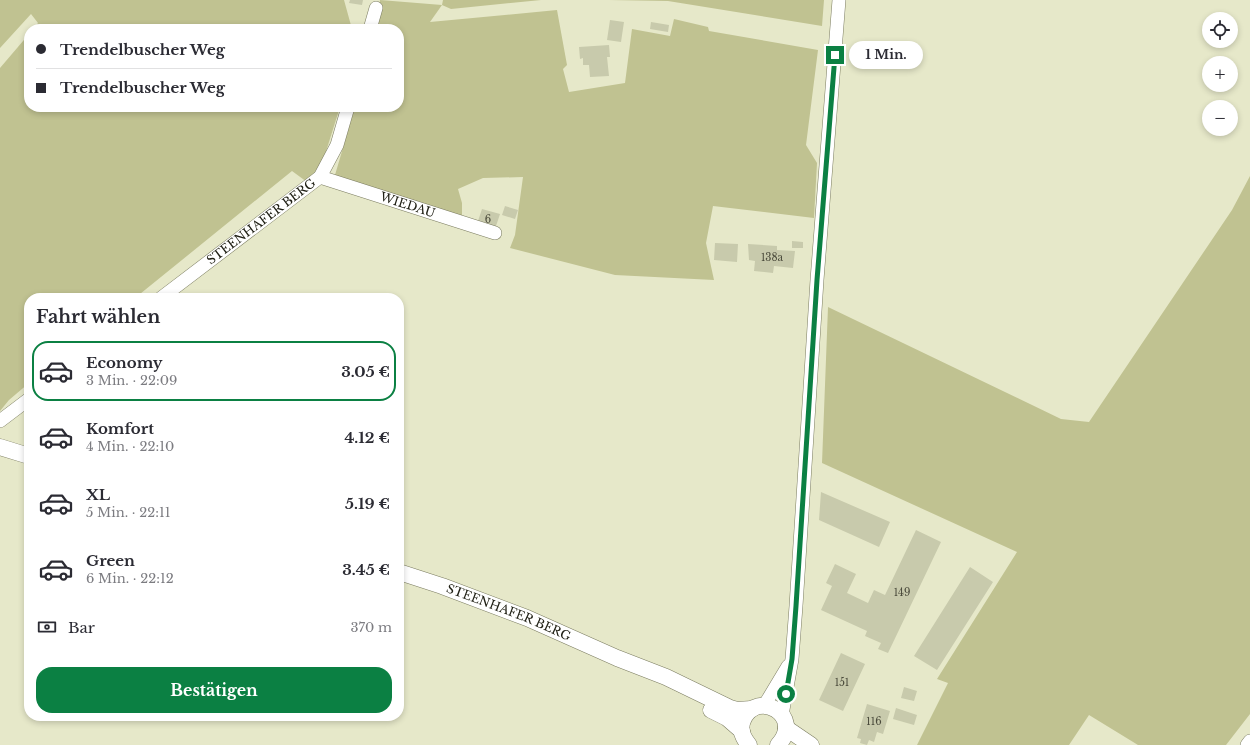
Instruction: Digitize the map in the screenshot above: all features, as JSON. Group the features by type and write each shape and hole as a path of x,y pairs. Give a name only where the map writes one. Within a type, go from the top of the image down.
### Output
{"street":[{"path":"778,745 782,740 792,659 818,273 839,0"},
{"path":"371,24 376,8"},
{"name":"STEENHAFER BERG","path":"168,293 320,177 337,145 347,112"},
{"name":"WIEDAU","path":"320,177 495,233"},
{"path":"0,421 24,403"},
{"path":"0,447 24,454"},
{"name":"STEENHAFER BERG","path":"404,574 442,586 527,618 616,658 666,677 730,708 736,710 758,707"},
{"name":"STEENHAFER BERG","path":"616,658 661,684 727,718 742,731"},
{"path":"749,745 744,739 742,722 746,715 758,707 792,659"},
{"path":"758,707 773,708 784,721 811,745"},
{"path":"1247,745 1250,740"}],"green space":[{"path":"0,0 344,0 351,24 37,24 38,23 31,14 0,48"},
{"path":"380,0 442,5 430,22 557,10 567,65 563,69 569,92 625,83 632,29 670,36 674,19 708,27 709,31 818,50 806,145 817,163 814,218 713,206 706,243 714,280 615,275 510,248 515,235 523,177 483,178 458,189 462,203 462,218 335,175 354,112 404,112 404,24 376,24"},
{"path":"443,0 541,0 451,9 442,5"},
{"path":"609,0 824,0 822,26 668,1"},
{"path":"24,40 24,112 338,112 323,161 307,182 292,171 141,293 24,293 24,387 9,400 0,411 0,68"},
{"path":"1250,176 1250,714 1226,745 1138,745 1089,715 1069,745 917,745 948,683 937,679 1017,552 822,463 828,307 1061,419 1089,422 1232,210"}],"building":[{"path":"350,0 363,0 362,5 349,3"},
{"path":"610,20 624,22 621,42 607,40"},
{"path":"651,22 669,25 668,32 650,29"},
{"path":"609,45 610,57 607,57 609,76 590,77 589,65 583,65 583,58 580,59 579,47"},
{"path":"505,206 518,210 515,219 502,215"},
{"path":"482,209 500,214 495,229 477,224"},
{"path":"792,241 803,242 803,248 792,248"},
{"path":"715,243 738,244 737,262 714,260"},
{"path":"748,244 777,246 777,250 795,251 793,268 774,266 773,273 754,271 755,261 749,260"},
{"path":"821,492 890,522 879,547 819,520"},
{"path":"916,530 941,542 888,653 878,649 881,643 865,636 867,631 821,610 832,586 826,583 835,564 856,574 847,593 868,603 874,590 885,595"},
{"path":"970,567 993,582 937,670 914,656"},
{"path":"841,653 865,664 843,711 819,700"},
{"path":"904,687 917,691 914,701 901,698"},
{"path":"867,704 890,711 883,734 877,732 874,742 869,740 867,745 860,743 861,739 857,738"},
{"path":"896,708 917,715 914,725 893,719"}],"route":[{"path":"786,694 792,659 817,280 835,55"}]}
